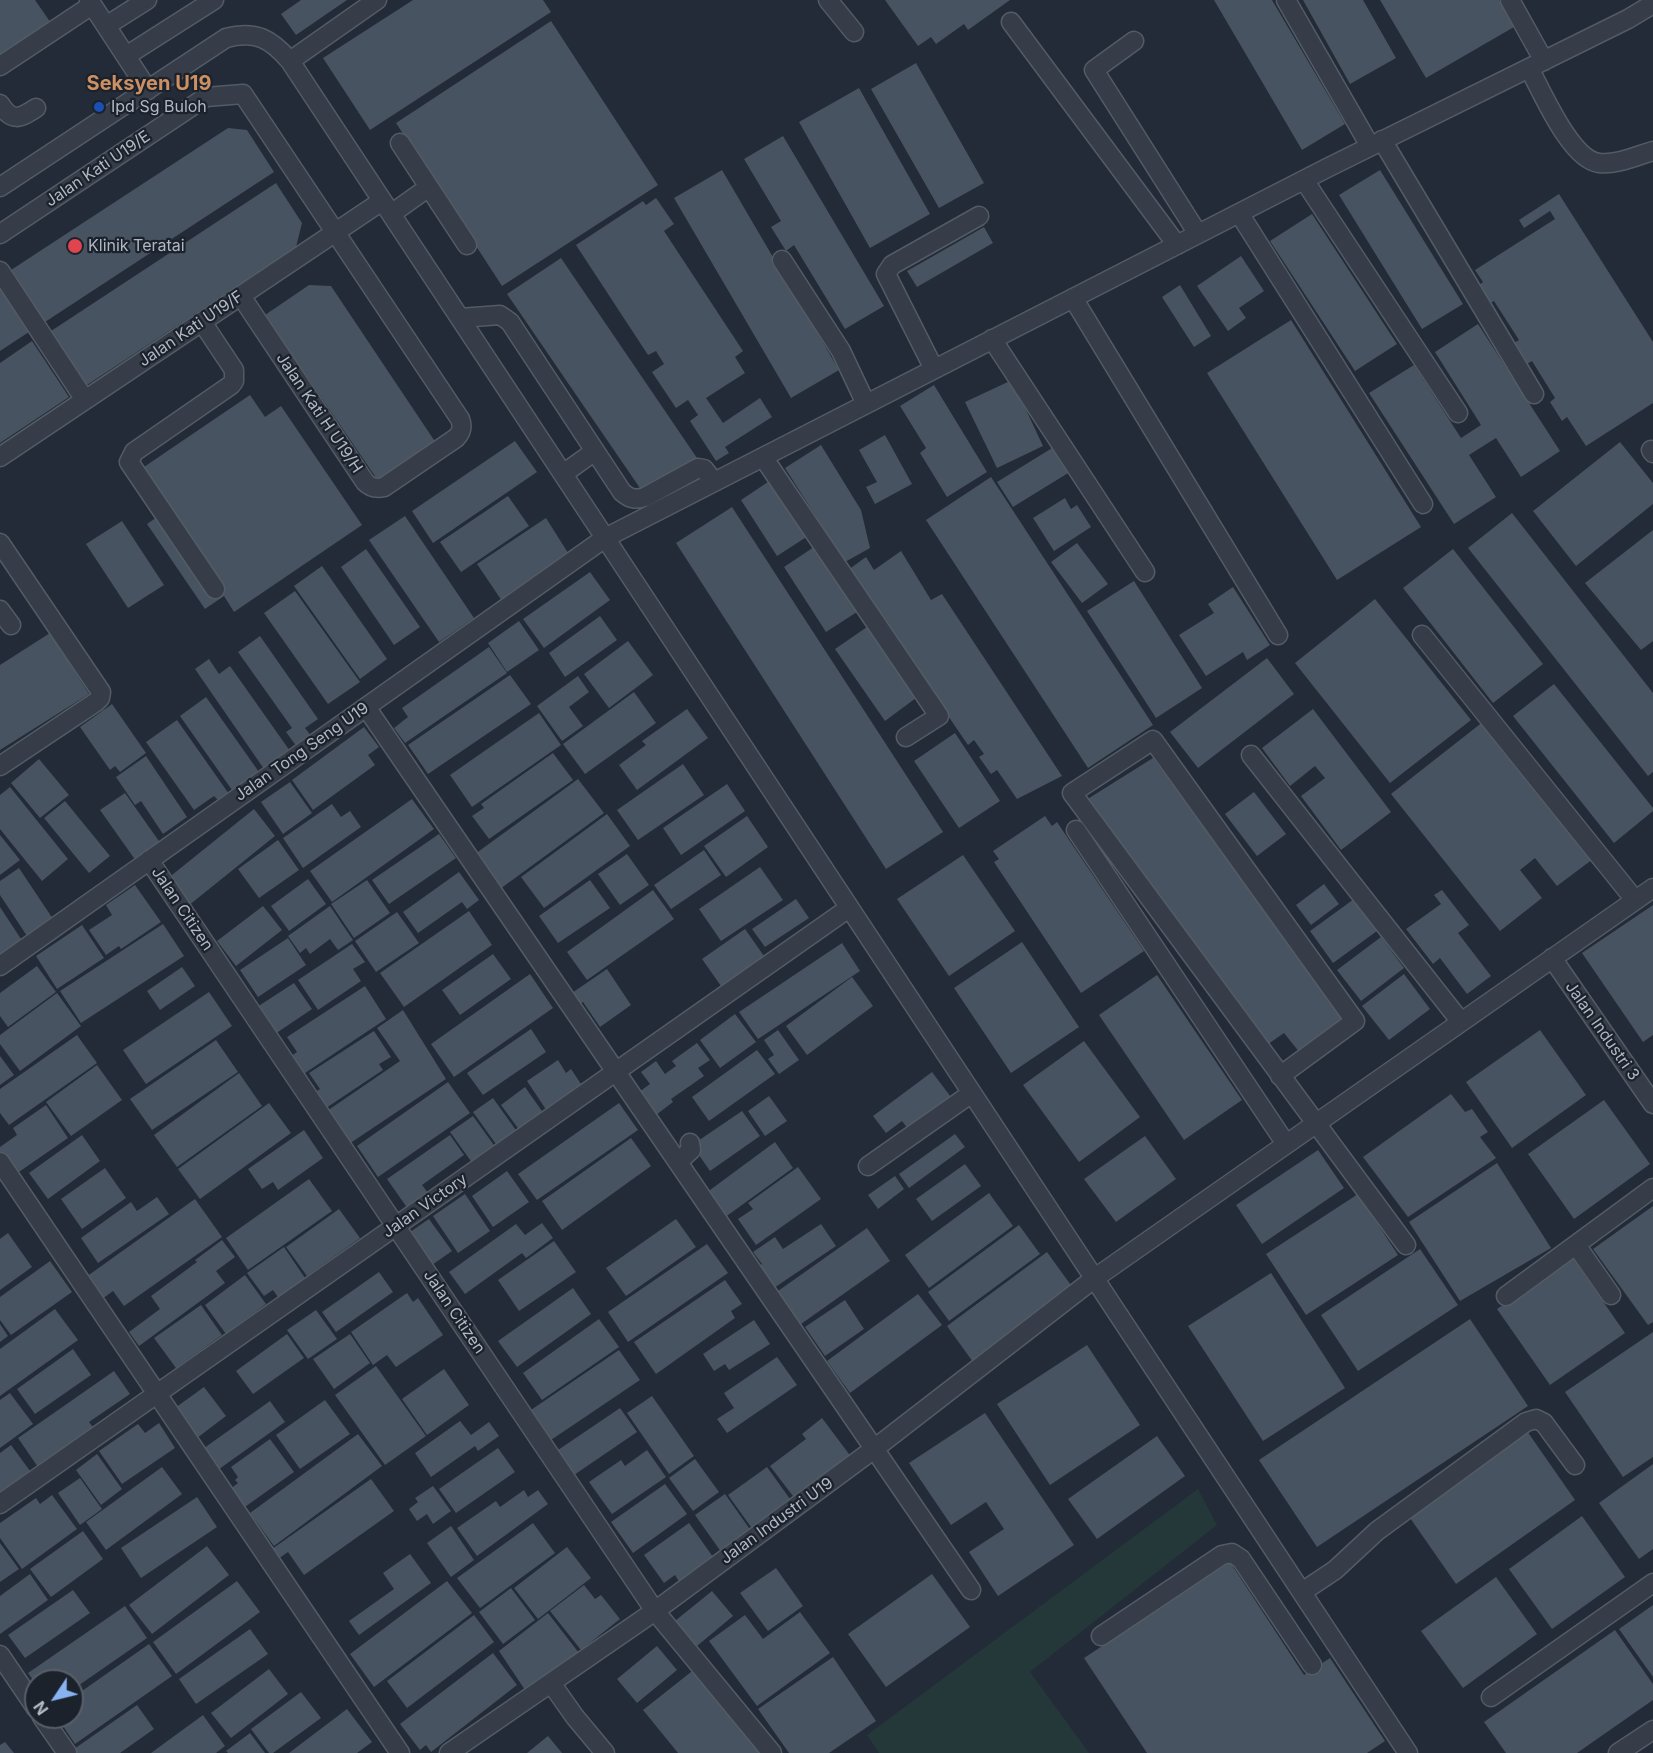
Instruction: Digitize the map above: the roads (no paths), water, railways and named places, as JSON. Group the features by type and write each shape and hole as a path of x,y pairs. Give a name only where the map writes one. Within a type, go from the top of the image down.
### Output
{"street":[{"path":"126,56 214,0"},
{"path":"290,61 377,0"},
{"path":"828,0 854,32"},
{"path":"1286,0 1534,394"},
{"path":"1510,0 1564,132 1578,152 1598,163 1618,162 1653,151"},
{"path":"0,66 91,2 148,90"},
{"path":"106,26 140,2"},
{"name":"Jalan Tong Seng U19","path":"0,966 605,538 1376,143 1628,19 1653,4"},
{"path":"1011,22 1177,245"},
{"path":"0,186 226,38 243,34 258,36 278,47 290,61 1408,1753"},
{"path":"1134,41 1094,70 1198,234"},
{"name":"Jalan Kati U19/E","path":"0,234 207,97 243,94 335,233"},
{"path":"0,104 10,116 17,118 36,108"},
{"path":"400,144 467,245"},
{"path":"1304,180 1458,413"},
{"name":"Jalan Kati U19/F","path":"0,457 335,233 429,187"},
{"path":"1239,213 1423,504"},
{"path":"934,369 887,280 888,269 979,216"},
{"name":"Jalan Kati H U19/H","path":"240,296 365,482 377,489 384,487 456,438 461,433 462,426 460,419 335,233"},
{"path":"782,260 842,351 866,404"},
{"path":"0,271 85,400"},
{"path":"1072,298 1278,635"},
{"path":"460,318 494,315 505,318 622,492 629,498 637,500 645,498 698,468 704,469 714,482"},
{"path":"202,322 234,370 234,381 134,452 129,462 215,589"},
{"path":"992,339 1145,572"},
{"path":"563,474 595,452"},
{"path":"763,457 939,716 906,737"},
{"path":"0,543 101,692 96,702 0,766"},
{"path":"0,610 11,625"},
{"path":"1422,635 1635,900"},
{"path":"366,707 971,1590"},
{"path":"1280,1076 1355,1021 1153,741 1072,793 1315,1124 1407,1245"},
{"path":"1251,755 1461,1022"},
{"path":"1076,830 1286,1144"},
{"name":"Jalan Citizen","path":"149,860 655,1611 772,1753"},
{"name":"Jalan Industri U19","path":"449,1753 655,1611 874,1449 1095,1278 1653,888"},
{"name":"Jalan Victory","path":"0,1504 849,908"},
{"name":"Jalan Industri 3","path":"1552,958 1653,1104"},
{"path":"868,1166 972,1093"},
{"path":"678,1162 691,1150 690,1143"},
{"path":"0,1162 400,1753"},
{"path":"1506,1296 1653,1188"},
{"path":"1576,1245 1611,1295"},
{"path":"1302,1592 1335,1570 1377,1531 1526,1422 1536,1419 1544,1423 1575,1465"},
{"path":"1101,1636 1227,1553 1232,1553 1241,1559 1312,1665"},
{"path":"1491,1697 1653,1583"},
{"path":"1289,1630 1315,1612"},
{"path":"0,1655 24,1690"},
{"path":"551,1683 605,1753"},
{"path":"50,1729 67,1753"},
{"path":"1618,1753 1653,1730"}],"place":[{"name":"Ipd Sg Buloh","path":"99,107"},
{"name":"Klinik Teratai","path":"75,246"}],"district":[{"name":"Seksyen U19","path":"149,84"}]}
